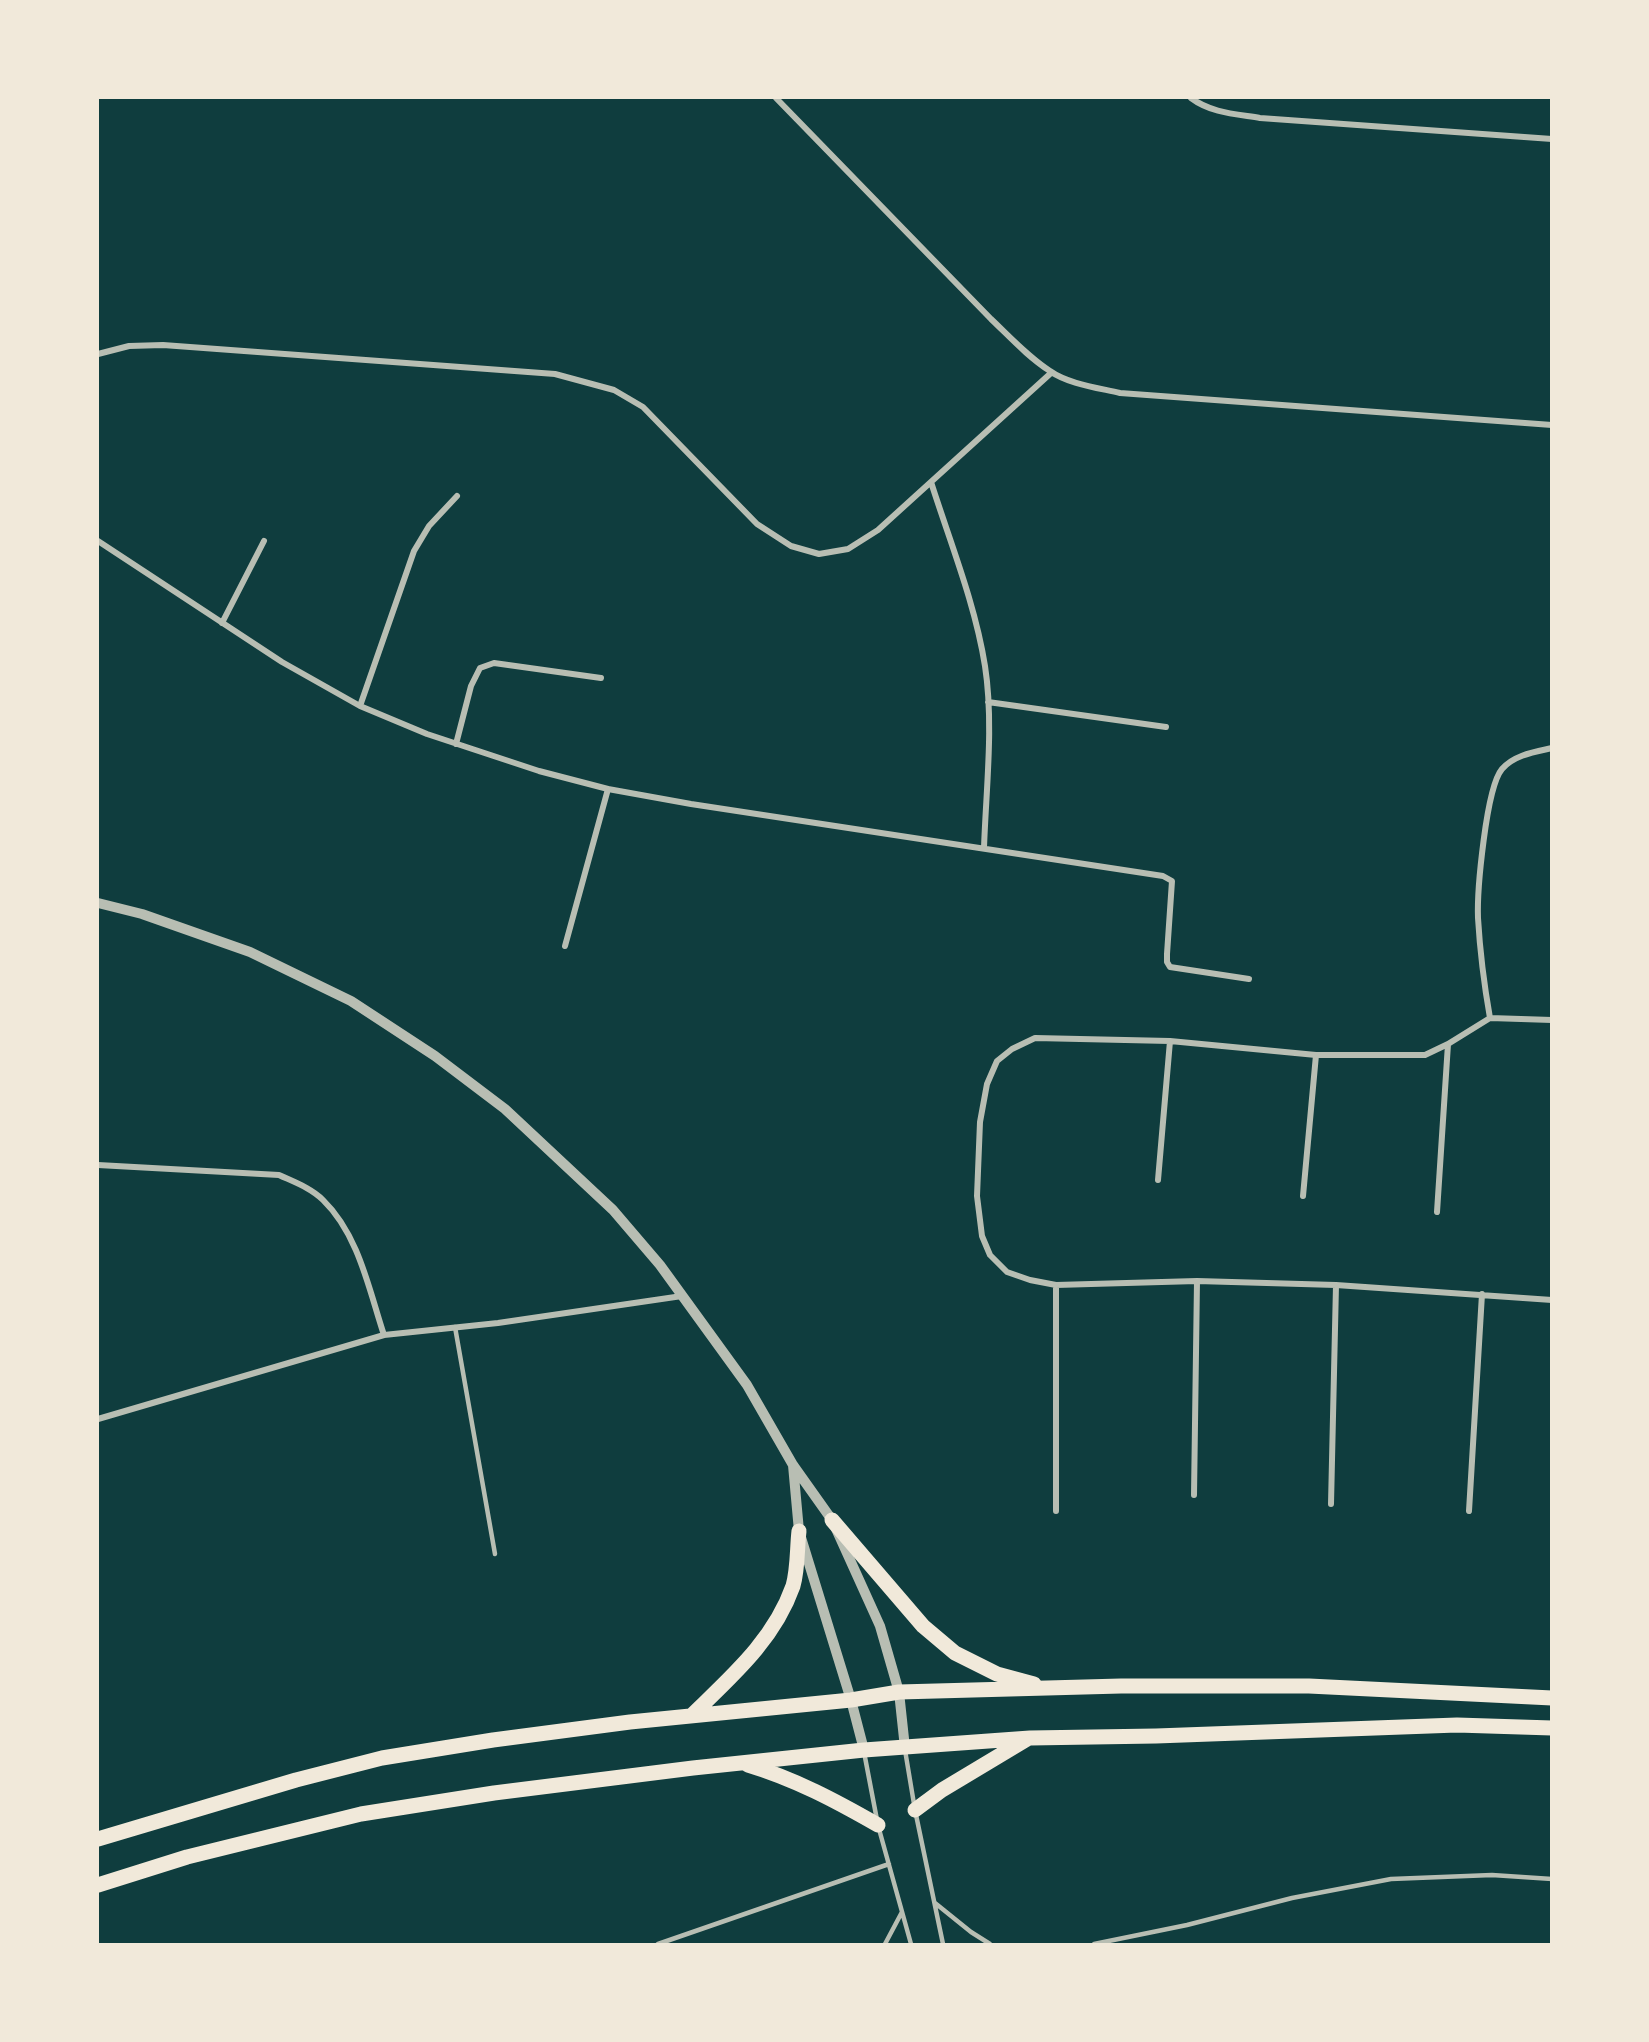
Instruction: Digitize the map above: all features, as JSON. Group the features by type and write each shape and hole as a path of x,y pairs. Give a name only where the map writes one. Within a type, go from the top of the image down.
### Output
{"main road":[{"path":"832,1520 923,1626 955,1653 998,1674 1051,1688"},
{"path":"692,1714 754,1654 778,1618 793,1584 799,1531"},
{"path":"98,1839 382,1758 493,1740 692,1714 851,1700 898,1692 1121,1686 1309,1686 1551,1698"},
{"path":"98,1885 187,1857 362,1814 494,1793 740,1763 864,1750 1030,1738 1156,1736 1457,1725 1551,1728"},
{"path":"915,1810 942,1790 1030,1738"},
{"path":"740,1763 807,1786 878,1825"}],"street":[{"path":"776,98 991,319 1020,348 1051,373 1086,386 1120,393 1551,425"},
{"path":"1191,98 1224,113 1260,118 1551,140"},
{"path":"98,354 129,346 163,345 555,374 582,380 614,390 643,407 757,524 791,546 819,554 848,549 878,530 1051,373"},
{"path":"931,482 972,612 984,666 988,702 984,848"},
{"path":"360,706 414,551 429,526 457,496"},
{"path":"98,541 282,662 360,706 427,734 539,771 608,789 691,804 1163,876 1172,881 1167,954 1170,967 1249,979"},
{"path":"222,623 264,541"},
{"path":"456,744 471,686 480,668 494,663 601,678"},
{"path":"988,702 1166,728"},
{"path":"1490,1018 1483,975 1478,914 1486,819 1493,788 1502,770 1522,755 1551,748"},
{"path":"565,946 608,789"},
{"path":"98,903 142,914 250,952 351,1001 435,1056 505,1109 613,1210 660,1265 747,1385 793,1465 832,1520 880,1626 898,1692 905,1748"},
{"path":"1551,1020 1490,1018 1448,1044 1425,1055 1316,1055 1170,1041 1035,1038 1012,1049 997,1061 987,1084 981,1122 977,1196 982,1236 990,1255 1007,1272 1030,1280 1056,1285 1197,1281 1336,1285 1551,1300"},
{"path":"1158,1180 1170,1041"},
{"path":"1437,1212 1448,1044"},
{"path":"1303,1196 1316,1055"},
{"path":"98,1165 279,1175 302,1185 323,1200 355,1246 384,1335"},
{"path":"1194,1495 1197,1281"},
{"path":"1056,1285 1056,1511"},
{"path":"1330,1504 1336,1285"},
{"path":"1469,1512 1482,1294"},
{"path":"98,1419 384,1335 454,1328 682,1296"},
{"path":"793,1465 799,1531 864,1750"}],"lane":[{"path":"454,1328 495,1554"},
{"path":"905,1748 915,1810 943,1944"},
{"path":"864,1750 878,1825 911,1944"},
{"path":"658,1944 889,1864"},
{"path":"1094,1944 1187,1925 1292,1898 1391,1880 1492,1875 1551,1879"},
{"path":"934,1903 970,1932 990,1944"},
{"path":"885,1944 902,1911"}]}
